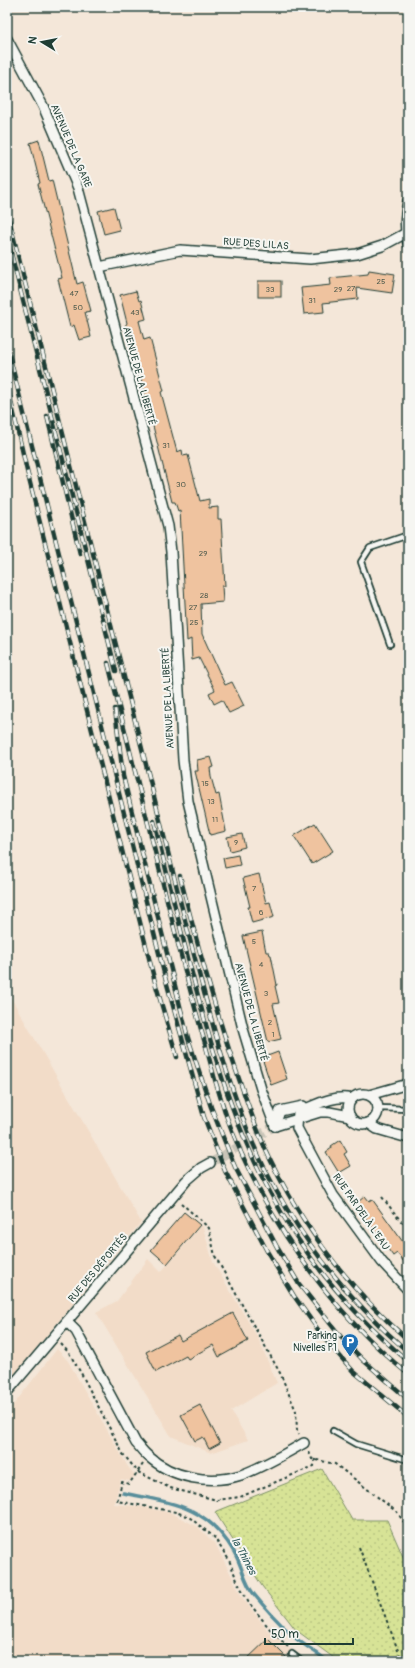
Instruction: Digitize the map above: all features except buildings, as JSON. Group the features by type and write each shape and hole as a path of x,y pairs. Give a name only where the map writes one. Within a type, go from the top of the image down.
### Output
{"street":[{"name":"AVENUE DE LA GARE","path":"7,39 43,106 78,188 99,267"},
{"path":"408,201 404,217 408,243"},
{"name":"RUE DES LILAS","path":"99,267 180,250 310,259 357,254 382,246 407,233"},
{"name":"AVENUE DE LA LIBERTÉ","path":"99,267 168,526 171,552 183,760 188,801 243,1029 261,1089 275,1126"},
{"path":"350,1116 348,1105 352,1099 359,1094 369,1095 408,1084"},
{"path":"368,1123 376,1116 378,1108 374,1099 369,1095"},
{"path":"296,1118 298,1112 325,1102 344,1096 352,1099"},
{"path":"275,1126 280,1111 325,1102"},
{"path":"275,1126 296,1118 320,1112 328,1112 350,1116 358,1123 368,1123 377,1129 408,1138"},
{"name":"RUE PAR DELÀ L'EAU","path":"296,1118 297,1128 334,1195 382,1262 408,1290"},
{"name":"RUE DES DÉPORTÉS","path":"7,1392 186,1181 201,1168 210,1163"},
{"path":"67,1322 76,1331 136,1442 148,1457 168,1470 194,1478 219,1480 240,1475 267,1464 304,1443"}],"lane":[{"path":"390,644 361,562 370,548 408,535"},
{"path":"378,1108 408,1109"},
{"path":"333,1431 356,1444 408,1460"},
{"path":"292,1654 300,1661"}],"path":[{"path":"174,1196 209,1228 215,1256 280,1373 296,1411 297,1430 312,1459 335,1464 397,1512 408,1528"},
{"path":"382,1197 408,1230"},
{"path":"54,1336 69,1353 124,1454 138,1472 170,1488 217,1500 240,1497 314,1466 315,1459"},
{"path":"138,1472 129,1484 122,1482 117,1501 176,1512 189,1517 214,1538 229,1560 238,1582 250,1604 269,1628 289,1647"},
{"path":"359,1547 402,1661"}],"shaded area":[{"path":"7,991 141,1222 7,1383"},
{"path":"202,1224 213,1262 258,1338 277,1383 231,1411 248,1440 211,1453 171,1436 96,1312 117,1301 148,1259 161,1272"},
{"path":"57,1349 68,1361 128,1467 135,1475 130,1481 121,1479 114,1504 142,1507 171,1513 198,1527 216,1545 242,1597 269,1632 306,1661 12,1661 7,1656 7,1413"}],"green space":[{"path":"322,1469 352,1520 387,1520 408,1568 408,1661 338,1661 296,1630 262,1586 215,1512"}],"waterway":[{"name":"la Thines","path":"123,1493 173,1504 200,1515 212,1524 223,1536 234,1552 247,1584 258,1599 293,1636 327,1661"}],"tunnel":[{"path":"210,1163 275,1126"}],"railway":[{"path":"7,211 188,932 231,1085 249,1134 263,1165 297,1225 316,1252 359,1305 408,1352"},
{"path":"7,237 116,671"},
{"path":"7,346 165,977 204,1117 225,1171 268,1253 294,1296 324,1338 353,1371 408,1417"},
{"path":"7,384 27,471 155,982 177,1057"},
{"path":"47,416 80,554"},
{"path":"108,663 191,994 220,1097 241,1152 258,1188 278,1223 324,1289 378,1348 408,1374"},
{"path":"115,709 123,776 188,1038 211,1107 235,1167 277,1247 299,1284 341,1337 363,1360 408,1399"},
{"path":"154,821 190,966 216,1060 240,1128 250,1151 284,1218 315,1263 349,1305 408,1361"},
{"path":"180,876 222,1029 254,1121 271,1161 298,1211 331,1258 368,1301 408,1340"}],"place":[{"name":"Parking Nivelles P1","path":"350,1357"}]}
